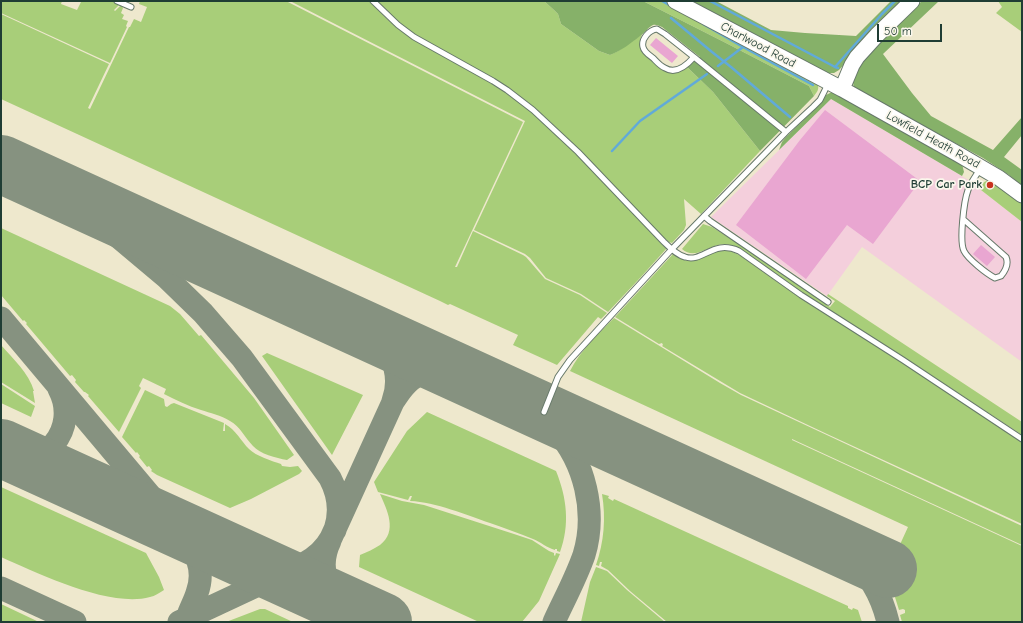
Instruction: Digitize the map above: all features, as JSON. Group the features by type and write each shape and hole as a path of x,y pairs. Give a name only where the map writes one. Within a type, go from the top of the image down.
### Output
{"street":[{"name":"Charlwood Road","path":"675,1 836,85"},
{"path":"836,85 857,57 912,1"},
{"name":"Lowfield Heath Road","path":"836,85 981,167 1022,195"}],"lane":[{"path":"118,1 131,7"},
{"path":"373,1 410,34 493,81 543,118 672,249 683,257 692,258 721,248 730,248 739,251 801,296 893,353 1022,438"},
{"path":"694,57 678,70 668,70 663,68 645,51 643,46 644,40 650,31 653,30 658,30 665,34 694,57 786,132"},
{"path":"544,412 556,382 566,365 672,249 786,132 836,85"},
{"path":"963,219 1006,257 1007,266 1001,276 995,278 990,275 970,259 964,252 963,248 963,219 966,199 972,181 981,167"},
{"path":"704,216 828,302"}],"shaded area":[{"path":"831,99 977,185 981,190 1022,222 1022,362 862,247 827,296 711,217"}],"green space":[{"path":"1,1 62,1 61,4 77,10 81,2 79,1 114,1 120,4 114,10 115,11 121,5 123,8 121,13 124,15 122,19 128,21 127,27 110,63 1,13"},
{"path":"140,1 286,1 523,122 455,267 457,267 473,231 523,255 545,279 580,295 607,313 601,319 598,317 557,365 513,345 518,335 450,304 448,305 1,99 1,14 109,64 88,108 90,109 129,27 134,19 141,22 147,7 139,4"},
{"path":"290,1 369,1 387,19 414,40 487,81 532,112 579,155 667,248 608,312 581,294 546,278 525,254 474,230 525,121"},
{"path":"375,1 544,1 558,14 561,24 599,51 610,55 642,34 640,46 669,72 676,72 686,66 713,92 760,151 701,214 684,199 686,225 684,230 672,243 666,241 580,150 544,116 498,82 414,34 388,14"},
{"path":"544,1 643,1 809,86 814,96 760,151 713,92 686,66 700,57 662,27 655,25 651,26 642,35 610,55 599,51 561,24 558,14"},
{"path":"643,1 669,1 818,85 818,91 814,96 809,86"},
{"path":"689,1 716,1 771,30 856,36 891,1 906,1 839,70 834,73 827,73"},
{"path":"922,1 939,1 883,54 931,116 993,150 1022,117 1022,135 1004,157 1022,170 1022,186 1009,175 983,158 854,87 853,78 857,68 877,45"},
{"path":"998,1 1022,1 1022,32 996,13 1002,7"},
{"path":"832,92 962,164 964,172 962,176 831,99 779,150 786,137 813,111 826,95"},
{"path":"986,181 991,181 1022,200 1022,222 981,190 978,186"},
{"path":"703,224 712,227 763,259 830,307 835,301 827,296 828,294 1022,422 1022,435 899,354 828,310 734,246 725,244 713,246 697,253 687,252 682,249"},
{"path":"1,228 170,306 180,314 199,336 201,335 254,398 294,455 287,460 273,457 256,449 234,423 223,417 191,407 178,401 164,394 166,389 143,378 139,386 141,388 119,432 88,396 89,395 84,392 75,382 76,380 72,375 70,376 26,324 27,323 24,320 23,321 1,295"},
{"path":"724,250 731,251 741,256 805,301 908,366 1022,441 1022,524 740,393 662,346 662,343 659,344 615,317 673,254 684,260 692,261 713,252"},
{"path":"614,318 741,395 1022,526 1022,545 792,439 1022,546 1022,622 902,622 900,615 905,613 905,610 899,610 894,594 886,577 908,527 570,371 584,350"},
{"path":"1,345 20,366 32,384 35,403 1,382"},
{"path":"267,353 363,395 332,455 262,356"},
{"path":"1,384 35,406 31,417 1,403"},
{"path":"145,390 164,399 165,406 167,407 174,403 224,423 223,431 225,431 225,424 235,432 249,449 256,454 281,464 282,466 298,466 302,471 251,499 230,508 157,475 151,471 152,470 149,466 147,467 137,452 136,453 122,437"},
{"path":"427,412 556,471 563,491 566,512 565,532 560,552 557,551 557,549 552,549 536,540 461,513 440,506 410,501 412,496 410,496 408,500 378,492 374,482 407,431"},
{"path":"1,487 146,553 164,590 150,597 134,599 115,598 95,594 54,580 1,557"},
{"path":"380,494 402,501 424,505 532,540 554,553 555,556 556,553 560,554 539,601 522,622 479,622 359,567 360,555 380,545 389,533 390,527 388,513"},
{"path":"602,494 609,496 608,498 613,501 614,499 848,606 848,608 852,610 853,608 858,610 862,622 667,622 630,591 608,570 601,566 602,562 600,562 599,566 596,565 604,530"},
{"path":"596,567 607,571 665,622 581,622 590,582"},
{"path":"1,604 39,622 1,622"},
{"path":"260,609 265,609 293,622 226,622"}],"building":[{"path":"656,38 678,56 672,63 650,45"},
{"path":"825,110 920,181 873,244 847,225 806,279 736,225 800,140"},
{"path":"981,245 995,257 987,266 973,254"}],"waterway":[{"path":"662,1 671,6"},
{"path":"710,1 835,67"},
{"path":"838,68 835,67 895,1"},
{"path":"671,18 790,117"},
{"path":"703,24 743,47 718,66"},
{"path":"743,47 813,85"},
{"path":"612,151 640,121 707,74"}],"taxiway":[{"path":"1,164 55,194 117,236 167,278 203,313 242,358 330,478 338,504 338,517 335,530"},
{"path":"1,318 180,531 190,545 198,560 200,576 197,593 186,622"},
{"path":"365,331 375,337 384,346 392,360 396,376 393,401"},
{"path":"179,622 305,563 320,552 331,538 393,402 406,384 413,378 426,373 457,372"},
{"path":"1,460 17,462 31,459 44,453 54,444 61,432 65,419 64,404 59,389"},
{"path":"521,402 547,421 565,442 581,472 586,488 589,522 588,539 584,555 574,581 554,622"},
{"path":"811,534 845,553 863,570 874,586 888,622"},
{"path":"330,541 324,560 326,578 334,593 349,607"},
{"path":"1,588 75,622"}],"runway":[{"path":"1,164 888,569"},
{"path":"1,448 383,622"}],"place":[{"name":"BCP Car Park","path":"990,185"}]}
